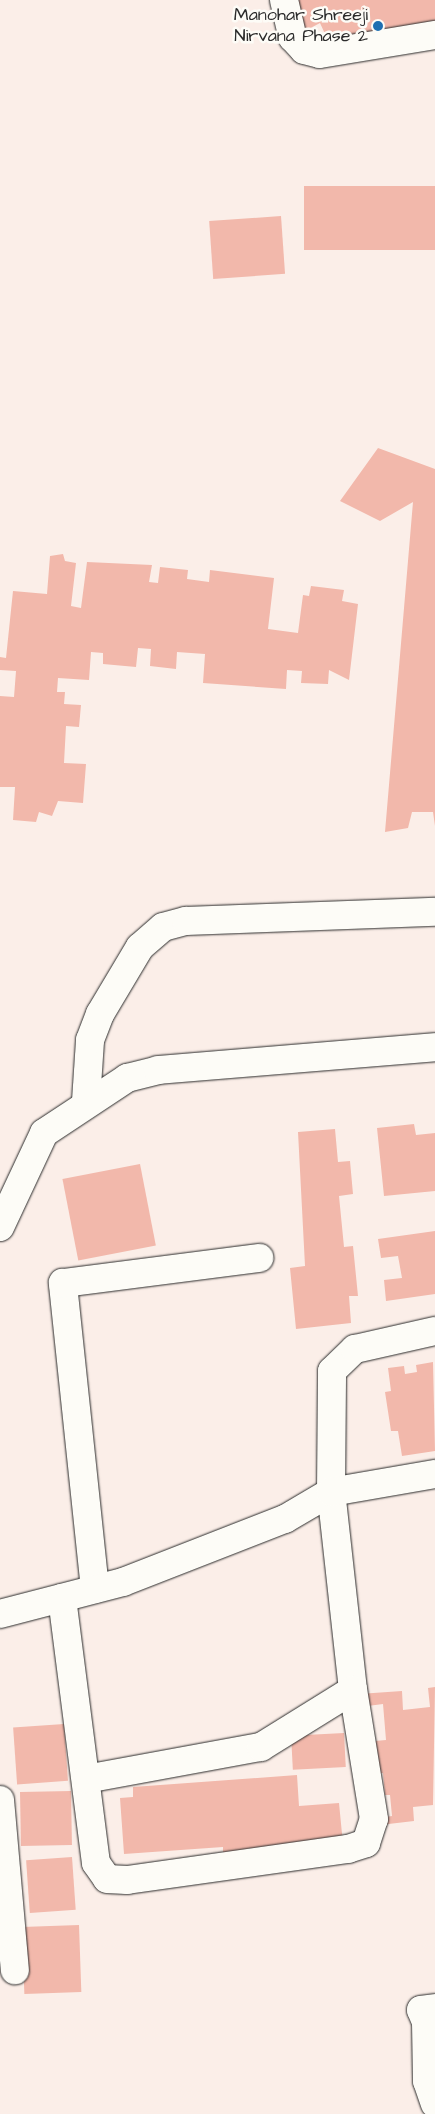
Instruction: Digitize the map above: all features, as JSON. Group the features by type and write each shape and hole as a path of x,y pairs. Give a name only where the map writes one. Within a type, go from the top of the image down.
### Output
{"street":[{"path":"284,0 293,38 304,50 320,54 435,35"},
{"path":"86,1102 90,1040 100,1014 140,947 163,928 186,920 435,912"},
{"path":"0,1227 44,1133 86,1102 127,1078 158,1070 435,1047"},
{"path":"95,1589 63,1283 259,1258"},
{"path":"62,1598 96,1863 107,1879 127,1880 348,1849 366,1843 374,1819 353,1690 331,1492 332,1372 355,1348 435,1331"},
{"path":"0,1614 95,1589 285,1519 331,1492 435,1474"},
{"path":"86,1779 261,1747 353,1690"},
{"path":"0,1800 15,1970"},
{"path":"435,2008 421,2010 426,2022 427,2081 435,2104"}],"building":[{"name":"Manohar Shreeji Nirvana Phase 2","path":"293,0 435,0 435,30 331,47 320,23 301,33"},
{"path":"304,186 435,186 435,250 304,250"},
{"path":"281,216 285,274 213,279 209,221"},
{"path":"378,448 435,469 435,826 433,812 412,812 408,828 385,832 413,502 380,521 340,501"},
{"path":"63,554 65,561 76,563 71,606 81,608 87,562 152,565 149,582 158,583 160,567 188,570 187,579 209,582 210,570 274,578 268,629 298,633 303,595 309,596 311,586 344,590 342,601 358,604 349,680 329,670 328,684 301,683 302,671 287,670 286,689 203,683 205,654 177,652 176,669 150,666 151,649 138,648 136,667 103,664 103,653 91,652 89,680 58,678 57,692 65,692 64,704 81,705 79,727 66,726 64,763 86,764 83,803 58,801 52,816 39,812 36,822 13,820 15,787 0,787 0,696 14,697 16,671 0,670 0,657 6,658 13,591 47,594 50,556"},
{"path":"414,1124 416,1135 435,1133 435,1191 384,1196 377,1128"},
{"path":"335,1129 338,1162 350,1161 353,1194 339,1196 344,1247 353,1246 358,1296 349,1296 351,1323 296,1329 290,1268 305,1266 298,1132"},
{"path":"140,1164 156,1245 78,1261 62,1179"},
{"path":"435,1231 435,1294 386,1301 384,1280 402,1278 398,1256 381,1258 378,1239"},
{"path":"433,1362 435,1451 402,1456 398,1431 391,1431 385,1392 391,1391 388,1368 404,1366 405,1374 417,1372 416,1365"},
{"path":"435,1687 433,1805 413,1807 414,1821 380,1825 379,1818 392,1816 390,1795 385,1795 383,1773 367,1774 375,1741 386,1740 383,1704 360,1707 359,1694 402,1691 403,1710 430,1707 428,1688"},
{"path":"64,1724 68,1781 17,1784 13,1728"},
{"path":"344,1733 346,1767 293,1770 291,1736"},
{"path":"297,1775 299,1806 339,1803 343,1844 223,1853 223,1847 124,1854 120,1798 133,1797 133,1787"},
{"path":"71,1791 72,1845 21,1846 20,1792"},
{"path":"72,1857 76,1910 30,1913 26,1860"},
{"path":"79,1925 81,1992 24,1994 22,1927"}],"place":[{"name":"Manohar Shreeji Nirvana Phase 2","path":"378,26"}]}
